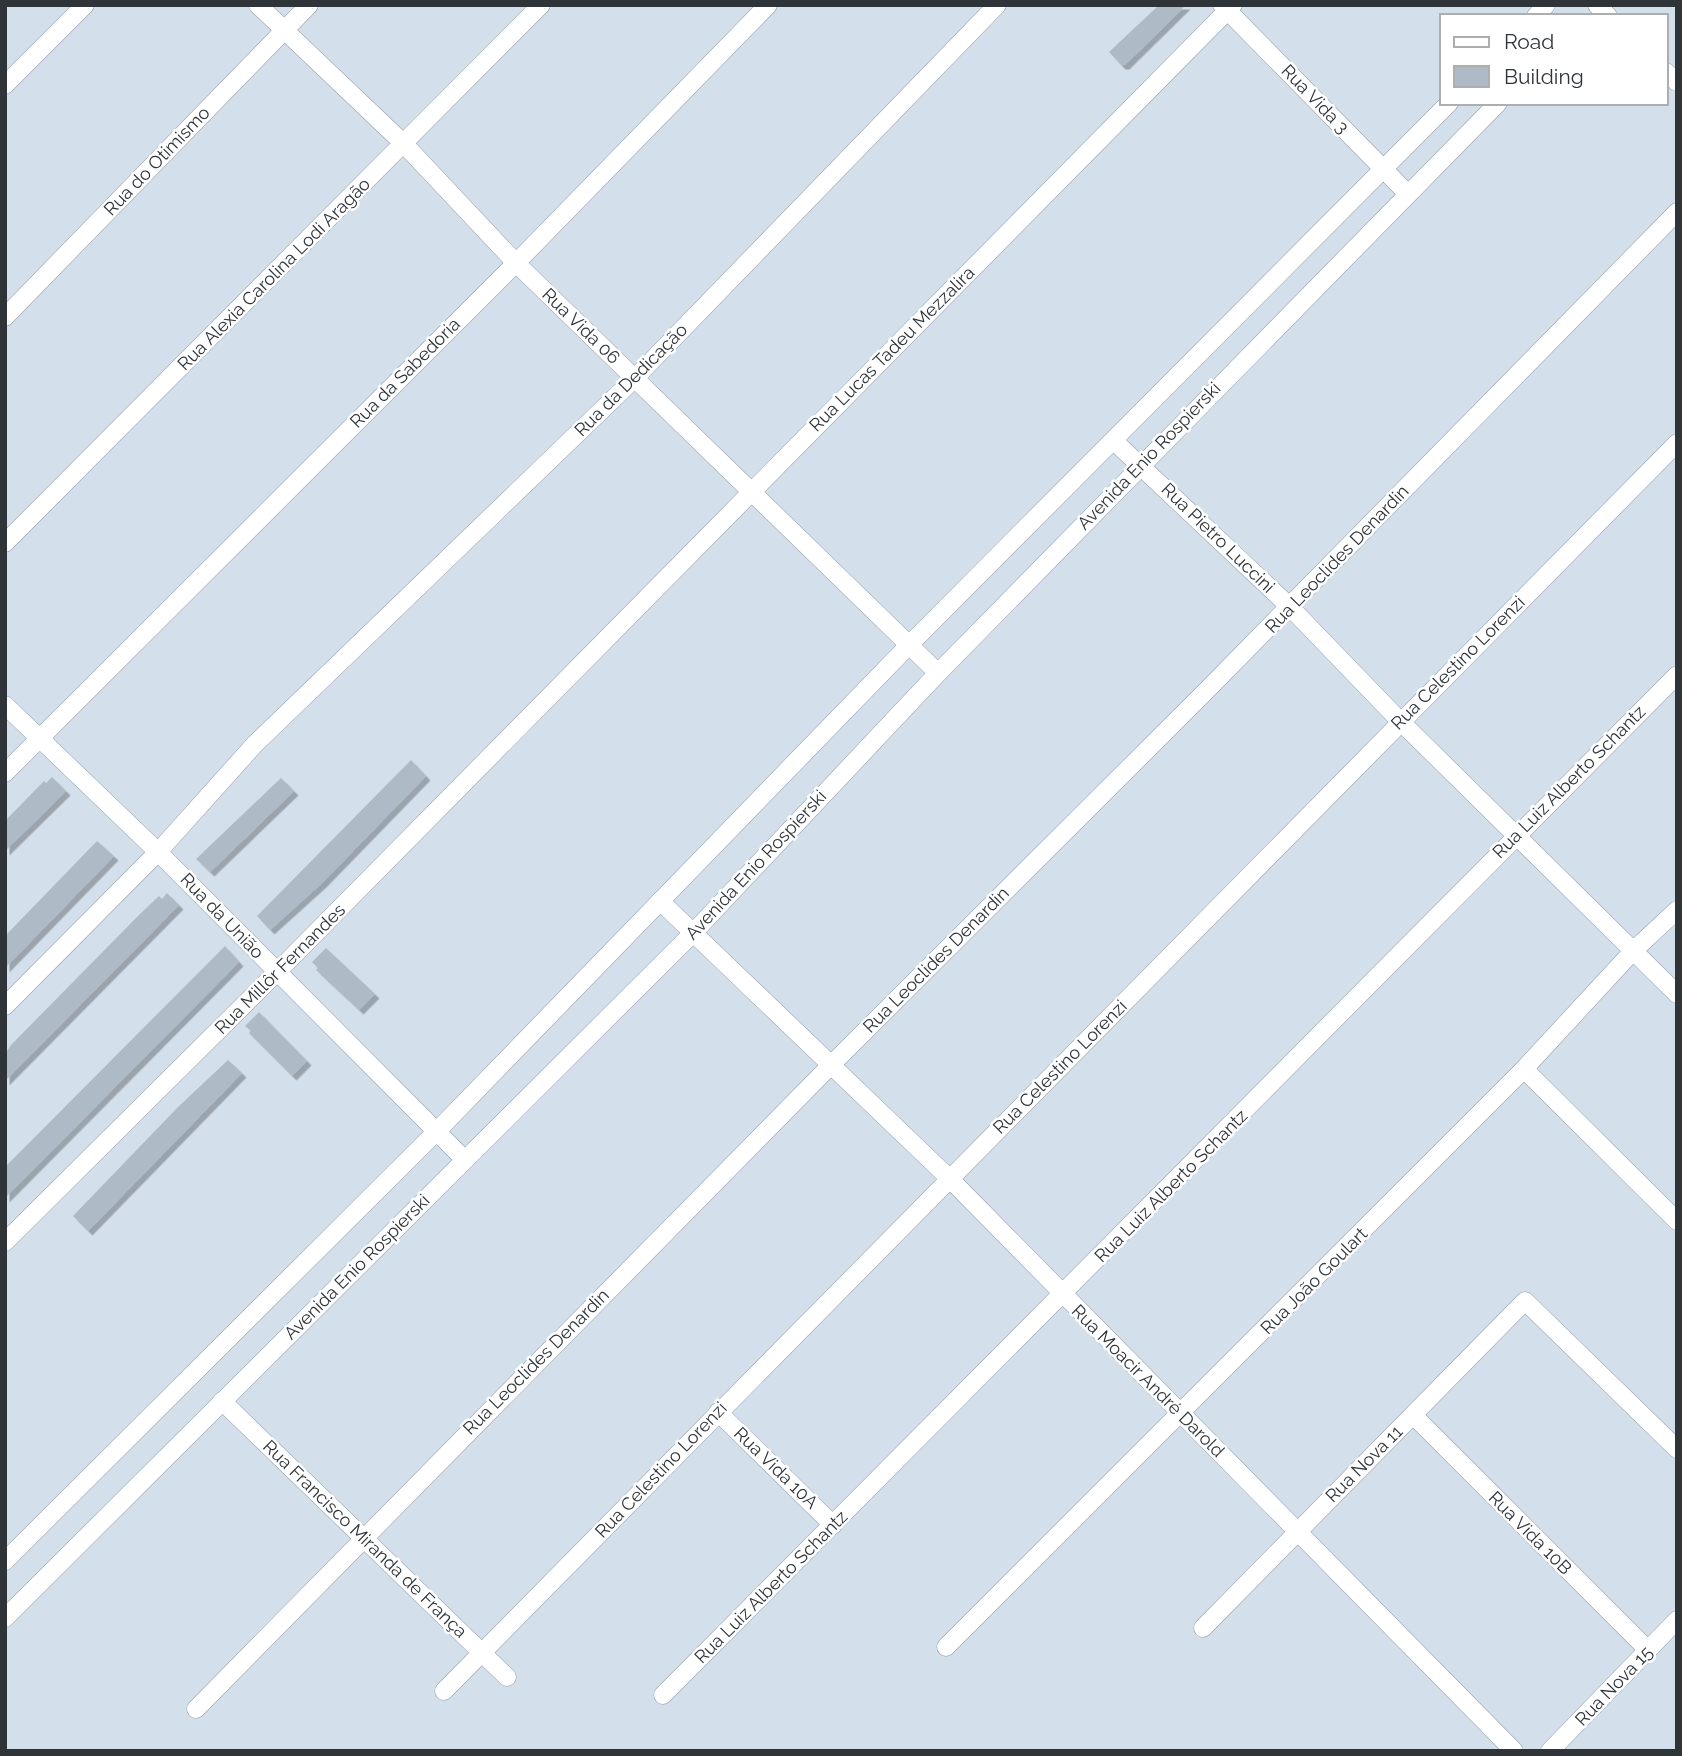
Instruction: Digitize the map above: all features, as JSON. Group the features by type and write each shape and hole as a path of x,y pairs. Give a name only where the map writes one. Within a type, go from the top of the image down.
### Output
{"street":[{"path":"5,85 85,5"},
{"name":"Rua Vida 06","path":"258,5 404,144 516,262 938,673"},
{"name":"Rua do Otimismo","path":"5,317 310,5"},
{"name":"Rua Alexia Carolina Lodi Aragão","path":"5,543 541,5"},
{"name":"Rua da Sabedoria","path":"5,773 516,262 768,5"},
{"name":"Rua da Dedicação","path":"5,1006 158,852 255,744 635,378 997,5"},
{"name":"Rua Vida 3","path":"1228,7 1407,193"},
{"name":"Rua Lucas Tadeu Mezzalira","path":"552,693 1228,7"},
{"name":"Avenida Enio Rospierski","path":"5,1561 437,1131 910,644 1447,105"},
{"name":"Avenida Enio Rospierski","path":"5,1618 693,933 938,673 1496,105"},
{"name":"Rua Leoclides Denardin","path":"196,1709 362,1538 1677,212"},
{"name":"Rua Pietro Luccini","path":"1114,441 1289,606 1400,721 1677,994"},
{"name":"Rua Celestino Lorenzi","path":"444,1691 1677,443"},
{"name":"Rua Luiz Alberto Schantz","path":"663,1695 1677,675"},
{"name":"Rua Millôr Fernandes","path":"5,1242 277,972 552,693"},
{"name":"Rua da União","path":"5,705 158,852 465,1160"},
{"name":"Rua Moacir André Darold","path":"660,901 950,1179 1514,1751"},
{"name":"Rua João Goulart","path":"946,1647 1524,1069 1633,951 1677,910"},
{"path":"1524,1069 1677,1221"},
{"name":"Rua Nova 11","path":"1203,1628 1525,1301 1677,1449"},
{"name":"Rua Francisco Miranda de França","path":"222,1401 507,1677"},
{"name":"Rua Vida 10A","path":"718,1412 833,1525"},
{"name":"Rua Vida 10B","path":"1413,1415 1648,1650"},
{"name":"Rua Nova 15","path":"1550,1751 1677,1620"}],"building":[{"path":"1159,5 1186,5 1125,65 1121,65 1109,52"},
{"path":"411,760 426,776 322,883 270,930 257,916"},
{"path":"52,777 66,791 5,851 5,821 44,781 46,783"},
{"path":"281,778 294,791 210,872 196,859"},
{"path":"97,841 114,856 5,968 5,936"},
{"path":"167,893 179,905 5,1081 5,1054 11,1045 140,914 159,896 162,899"},
{"path":"225,946 239,962 5,1198 5,1167"},
{"path":"326,948 375,994 359,1010 316,970 318,968 312,962"},
{"path":"259,1012 307,1061 292,1076 245,1026"},
{"path":"228,1060 242,1073 88,1231 73,1216 178,1107"}]}
